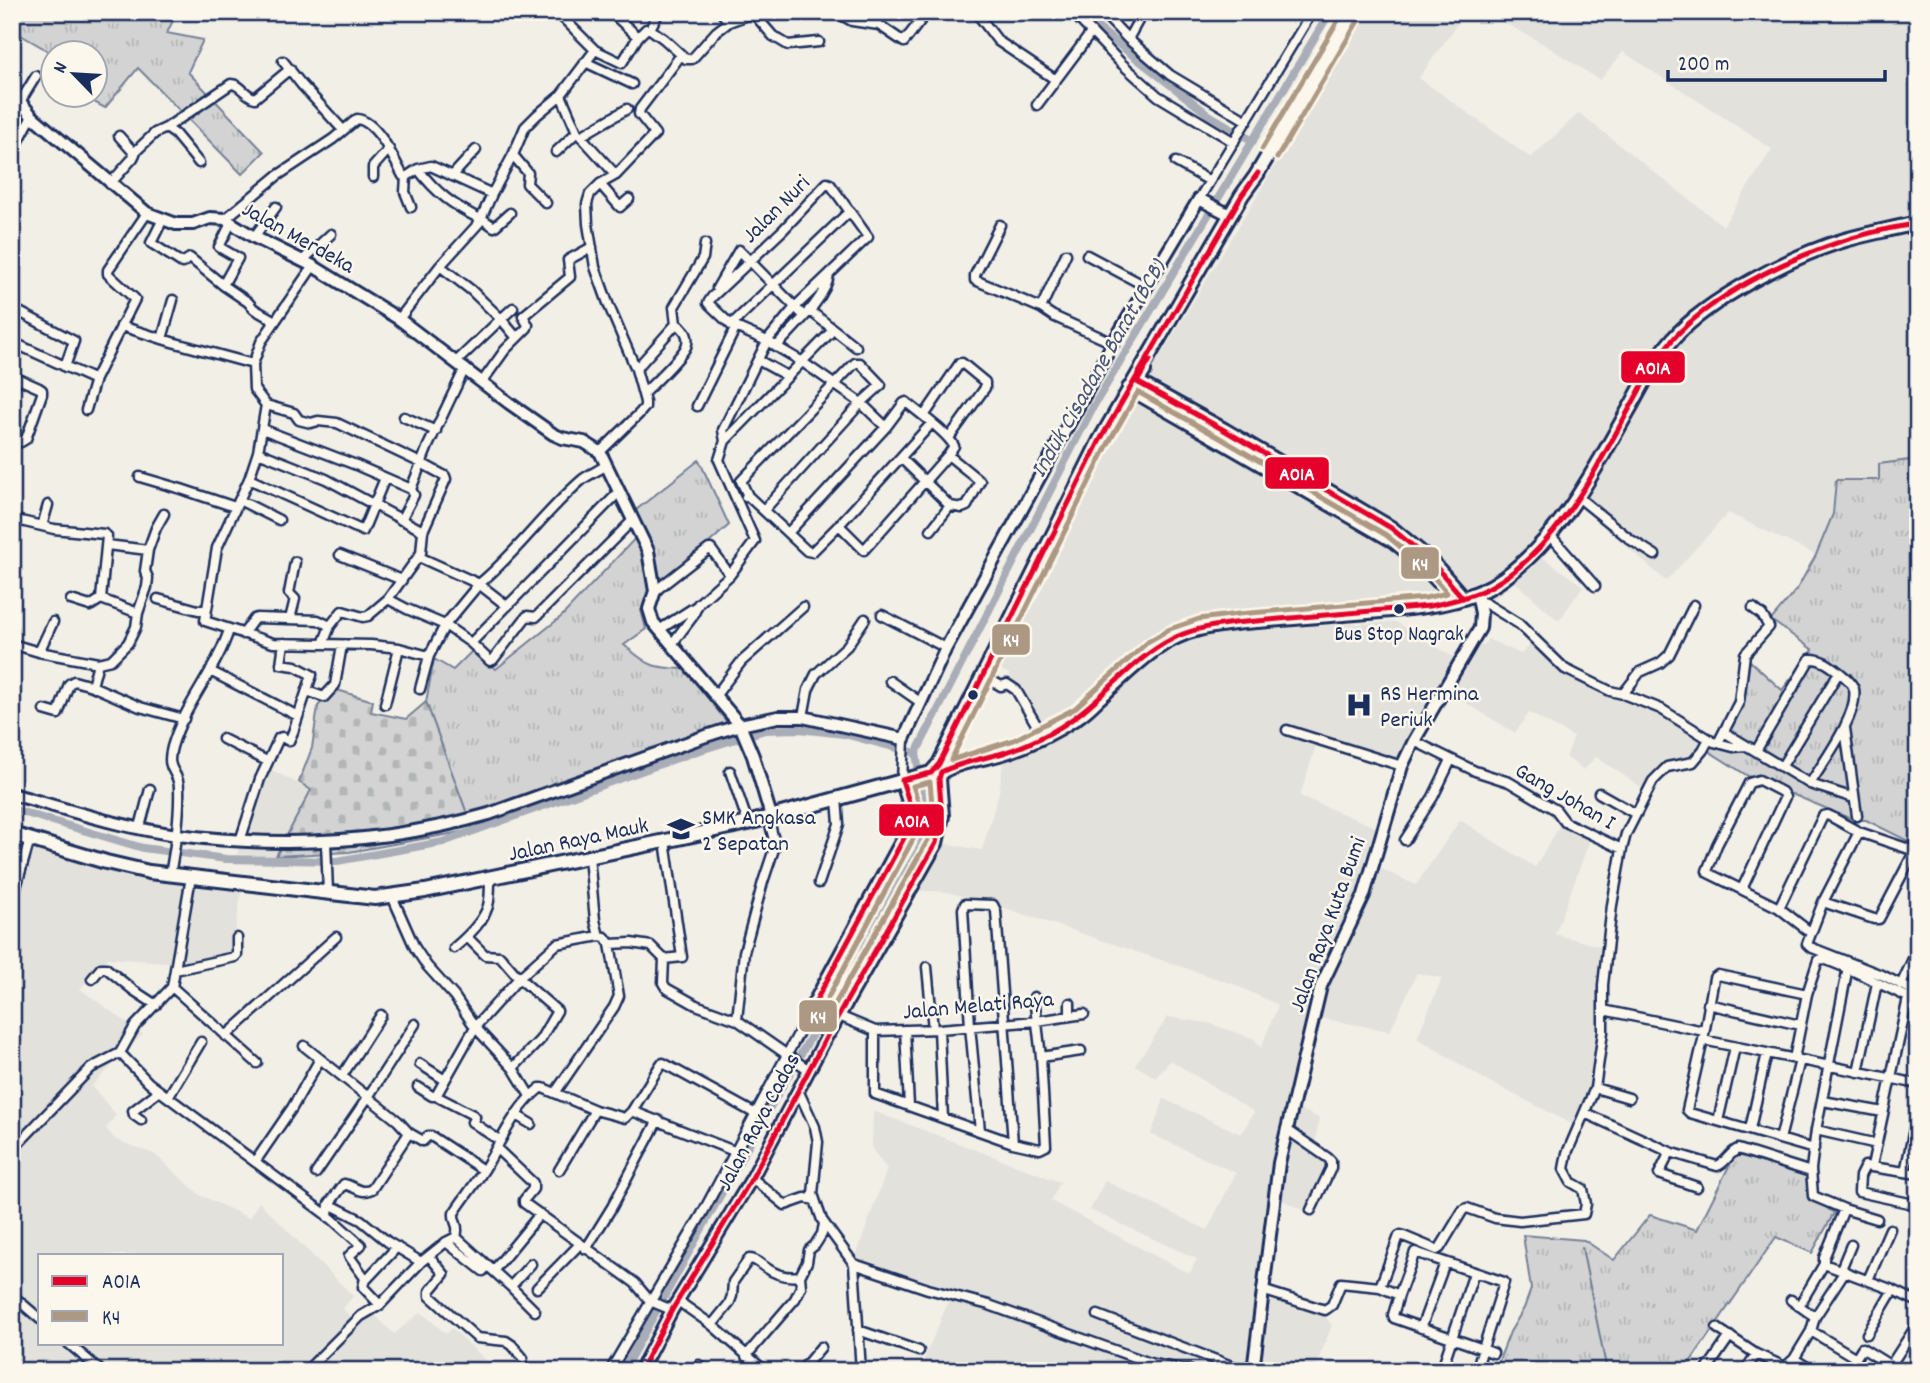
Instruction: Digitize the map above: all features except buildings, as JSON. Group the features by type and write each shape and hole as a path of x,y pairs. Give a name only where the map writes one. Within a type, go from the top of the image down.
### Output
{"main road":[{"path":"936,772 1100,440 1353,12"},
{"path":"1133,385 1229,214 1258,173"},
{"name":"Jalan Raya Mauk","path":"12,834 114,865 191,877 328,890 360,897 392,896 748,823 837,799 904,777 936,772 1006,752 1079,716 1155,649 1173,637 1201,628 1239,622 1426,607 1478,597 1503,579 1550,535 1578,496 1655,363 1672,340 1692,321 1765,274 1804,255 1845,240 1918,224"},
{"path":"1133,385 1286,472 1431,561 1458,599"},
{"name":"Jalan Raya Cadas","path":"826,1031 839,1016 936,843 942,816 936,772"},
{"path":"826,1031 808,1020 910,827 913,814 904,777"}],"street":[{"path":"558,12 594,50 622,63 638,37 646,29 650,29 659,12"},
{"path":"611,12 638,37"},
{"path":"721,12 729,22"},
{"path":"836,12 852,22 879,25 904,42 927,12"},
{"path":"976,12 998,41 1056,80"},
{"path":"1072,12 1122,64 1158,96 1236,140"},
{"path":"1102,12 1128,39 1170,75 1246,123"},
{"path":"1128,39 1143,12"},
{"path":"904,777 904,743 946,648 1113,343 1312,12"},
{"path":"650,29 686,59 692,59 716,32 729,22 755,13 774,36 788,45 819,42"},
{"path":"1037,105 1091,33"},
{"path":"399,319 440,266 476,227 525,127 561,95 594,50"},
{"path":"681,55 640,109 639,114 655,134 616,175 600,184 588,199 588,224 595,267 636,369 645,407 600,452 648,551 655,591 649,609 653,622 716,695 741,729 751,752 770,817 774,849 744,952 737,1020"},
{"path":"283,61 343,130"},
{"path":"585,62 632,84"},
{"path":"110,184 133,158 135,152 155,133 231,83 255,98 289,69"},
{"path":"20,102 36,76"},
{"name":"Jalan Merdeka","path":"12,92 32,116 147,213 186,225 210,218 228,221 307,263 399,319 553,434 583,442 600,452"},
{"path":"561,95 579,134 616,175"},
{"path":"556,152 579,134 627,109"},
{"path":"12,154 32,116"},
{"path":"223,285 238,258 219,247 228,221 277,176 356,119 360,118 386,142 403,176 406,177"},
{"path":"166,128 175,134 199,163"},
{"path":"119,136 135,152"},
{"path":"373,177 373,167 390,149"},
{"path":"452,176 476,150"},
{"path":"513,155 528,173 527,184 546,203"},
{"path":"1176,162 1210,181"},
{"path":"406,177 418,169 431,166 492,194"},
{"path":"418,169 432,186 455,206 494,227 510,213"},
{"path":"406,177 405,192 411,206"},
{"name":"Jalan Nuri","path":"730,274 783,230 828,183 850,212"},
{"path":"600,184 627,214"},
{"path":"620,207 629,199"},
{"path":"1201,200 1229,214"},
{"path":"254,237 276,207"},
{"path":"659,630 698,604 730,575 755,541 719,460 724,441 723,430 767,341 796,306 867,240 868,236 850,212 733,326 697,406"},
{"path":"86,410 95,379 135,299 107,272 147,213"},
{"path":"163,219 151,243 182,262 190,258 254,309 275,321"},
{"path":"1000,225 975,280 1041,307 1053,316 1113,343"},
{"path":"323,645 330,626 342,611 368,617 388,599 419,556 423,531 446,479 421,463 337,423 299,420 293,413 266,405 254,389 253,364 261,342 307,263 331,234"},
{"path":"636,369 676,324 674,307 703,258 705,244"},
{"path":"482,382 505,350 528,327 523,316 570,276 568,260 592,247"},
{"name":"Jalan Nuri","path":"733,326 711,302 730,274 739,250 750,260"},
{"path":"1041,307 1066,254"},
{"path":"1087,255 1147,287"},
{"path":"750,260 796,306 856,347"},
{"path":"440,266 471,290 517,338"},
{"path":"776,347 826,286 829,275"},
{"path":"162,339 173,300"},
{"path":"12,308 74,341 65,367"},
{"path":"411,489 461,365 513,308"},
{"path":"643,393 686,346 687,334 681,325 676,324"},
{"path":"121,326 253,364"},
{"path":"733,326 767,341 801,361 861,404 886,427"},
{"path":"724,441 833,330"},
{"path":"12,342 95,379"},
{"path":"758,360 787,376"},
{"path":"732,488 855,363 860,363 881,385 764,510"},
{"path":"839,525 864,550 948,455 952,442 985,388 985,382 960,363 924,416"},
{"path":"12,440 26,439 42,394 39,388 13,378"},
{"path":"788,533 886,427 904,403 924,416 952,442"},
{"path":"266,405 258,452 249,479 217,548 205,610 206,622 272,643 371,645 399,648 429,656"},
{"path":"404,417 436,431"},
{"path":"741,481 748,496 807,551 812,552 931,424"},
{"path":"262,429 411,489 414,495 401,520"},
{"path":"258,452 326,479 423,531"},
{"path":"901,458 950,506 962,508 967,506 980,481 948,455"},
{"path":"420,689 429,656 445,625 479,584 563,498 585,478 607,465"},
{"path":"140,477 237,503 279,520"},
{"path":"249,479 362,531 385,478"},
{"path":"471,643 619,492"},
{"path":"737,500 748,496"},
{"path":"1578,496 1631,540 1655,555"},
{"path":"42,526 48,505"},
{"path":"930,530 950,506"},
{"path":"12,644 98,663 111,660 128,643 136,627 147,587 145,570 148,550 164,514"},
{"path":"12,519 54,529 107,536 101,599"},
{"path":"388,599 445,625 471,643 490,661 527,616 536,617 633,520"},
{"path":"1550,535 1595,586"},
{"path":"107,545 148,550"},
{"path":"655,591 709,549 730,575"},
{"path":"340,555 402,580"},
{"path":"419,556 479,584 506,605"},
{"path":"290,619 295,598 289,593 295,562"},
{"path":"1478,597 1519,624 1564,669 1610,691 1661,709 1718,743 1753,749"},
{"name":"Jalan Raya Kuta Bumi","path":"1253,1370 1279,1163 1321,986 1364,895 1402,766 1480,628 1478,597"},
{"path":"101,599 138,612"},
{"path":"71,600 90,606 101,599"},
{"path":"159,599 205,610"},
{"path":"672,644 693,617 698,604"},
{"path":"1623,694 1640,672 1660,663 1669,655 1694,605"},
{"path":"716,695 741,662 803,607"},
{"path":"1718,743 1739,702 1745,654 1769,627 1762,615 1753,608"},
{"path":"882,615 946,648"},
{"path":"243,634 255,618 318,620 330,626"},
{"path":"803,717 808,690 816,674 847,646 865,619"},
{"path":"39,652 53,622"},
{"path":"171,872 180,785 169,762 172,745 220,653 229,630"},
{"path":"240,841 267,761 279,738 289,740 312,675 295,666 281,664 284,643"},
{"path":"307,691 324,697 333,689 342,645"},
{"path":"385,704 399,648"},
{"path":"1753,749 1810,659 1818,659 1850,682 1854,689 1854,705 1844,728 1810,784"},
{"path":"92,686 98,663"},
{"path":"210,671 299,716"},
{"path":"1782,766 1839,672"},
{"path":"982,675 1016,690 1043,736"},
{"path":"890,681 920,702"},
{"path":"44,710 58,714 71,682 92,686 140,707 184,719"},
{"path":"12,794 175,837 326,845 489,814 778,718 803,717 904,743"},
{"path":"1844,728 1857,816"},
{"path":"1287,730 1402,766"},
{"path":"1724,732 1810,784 1854,798"},
{"path":"223,739 267,761"},
{"path":"1380,1287 1399,1236 1437,1250 1467,1208 1495,1218 1520,1221 1583,1214 1586,1204 1583,1189 1571,1182 1564,1169 1567,1153 1595,1088 1603,1032 1603,985 1612,905 1622,849 1626,834 1653,780 1667,767 1693,762 1709,739"},
{"name":"Gang Johan I","path":"1415,741 1475,771 1509,782 1556,810 1565,822 1622,849"},
{"path":"1405,840 1433,797 1451,760"},
{"path":"730,771 748,823"},
{"path":"1742,889 1785,797 1782,792 1759,780 1749,783 1707,870 1708,873 1779,908 1810,932"},
{"path":"140,827 150,789"},
{"path":"1599,793 1636,814"},
{"path":"819,883 839,824 837,799"},
{"path":"1779,908 1823,816 1828,815 1859,832 1912,850 1912,856 1879,919 1823,902"},
{"path":"1859,832 1823,902 1807,942 1810,947 1884,976 1918,993"},
{"path":"12,893 15,891 30,839"},
{"path":"664,960 682,957 666,841"},
{"path":"326,845 328,890"},
{"path":"589,857 598,936"},
{"path":"12,1150 90,1068 120,1053 135,1026 172,987 191,877"},
{"path":"454,948 467,937 487,908 490,877"},
{"path":"392,896 426,966 454,996 475,1027 513,1068 530,1096"},
{"path":"980,1131 970,1026 965,904 993,905 996,911 1013,1143"},
{"path":"226,1036 335,937"},
{"path":"467,937 485,955 500,956 519,978 558,1011 540,1040 513,1068"},
{"path":"436,1096 475,1027 519,978 557,944 605,937 610,944 619,996 555,1093"},
{"path":"176,970 235,957 237,938"},
{"path":"610,944 651,946 664,960 663,983 666,988 696,1005 737,1020 805,1068"},
{"path":"1901,985 1918,948"},
{"path":"1780,1139 1797,1060 1800,1026 1818,960 1821,958 1918,1002"},
{"path":"927,967 936,1029 943,1118"},
{"path":"92,979 101,968 106,968 156,1005"},
{"path":"1849,970 1816,1130 1811,1172 1814,1196 1877,1219"},
{"path":"1807,994 1718,975 1713,980 1687,1111 1814,1149"},
{"path":"1858,1072 1877,983"},
{"path":"172,987 257,1063"},
{"path":"839,1016 875,1031 874,1093 1013,1143 1040,1149 1046,1148 1041,1057 1034,997"},
{"path":"1872,1166 1909,998"},
{"path":"1070,1003 1070,1016"},
{"path":"1708,1004 1800,1026"},
{"path":"1604,1010 1703,1035 1735,1047 1918,1084"},
{"name":"Jalan Melati Raya","path":"875,1031 1037,1021 1084,1014"},
{"path":"342,1076 381,1015"},
{"path":"610,1371 702,1213 754,1113 808,1020"},
{"path":"316,1173 415,1024"},
{"path":"905,1030 909,1106"},
{"name":"Jalan Raya Cadas","path":"640,1371 674,1307 752,1178 798,1090 805,1068 826,1031"},
{"path":"167,1097 201,1042"},
{"path":"304,1046 398,1121 409,1133 423,1142 430,1136 483,1170"},
{"path":"1718,1121 1735,1047"},
{"path":"1041,1057 1081,1051"},
{"path":"120,1053 149,1083 328,1217 360,1245 349,1255 365,1281"},
{"path":"1750,1129 1767,1054"},
{"path":"255,1161 292,1108 320,1059"},
{"path":"456,1237 458,1226 454,1213 516,1115 540,1087 595,1110 627,1118 663,1063 754,1113"},
{"path":"420,1064 445,1080"},
{"path":"418,1087 475,1117 472,1122 481,1127 533,1183 533,1189 523,1202 635,1283 651,1302 674,1307 712,1325 758,1369"},
{"path":"1595,1088 1629,1098"},
{"path":"798,1090 815,1126 818,1142 814,1200 824,1224 855,1264 928,1289 989,1305 1153,1364 1191,1371"},
{"path":"141,1120 133,1111 159,1091"},
{"path":"1822,1101 1883,1112"},
{"path":"559,1170 595,1110"},
{"path":"1905,1172 1918,1110"},
{"path":"632,1111 734,1151"},
{"path":"1585,1113 1670,1152 1717,1166 1738,1149 1811,1172"},
{"path":"516,1115 531,1124"},
{"path":"537,1287 583,1246 612,1207 658,1120"},
{"path":"1286,1129 1331,1161 1331,1168 1311,1210"},
{"path":"1816,1130 1877,1144"},
{"path":"328,1217 329,1204 344,1184 364,1192 372,1189 409,1133"},
{"path":"1670,1152 1659,1172 1697,1187"},
{"path":"1918,1174 1865,1166 1862,1170 1860,1193 1918,1205"},
{"path":"752,1178 785,1205 805,1198 814,1200"},
{"path":"329,1204 361,1220 421,1262"},
{"path":"1800,1306 1824,1264 1844,1209"},
{"path":"446,1242 483,1271 491,1268 540,1214"},
{"path":"746,1356 796,1299 809,1250 822,1234 824,1224"},
{"path":"1868,1280 1890,1229"},
{"path":"306,1371 361,1317 380,1305 421,1262 456,1237"},
{"path":"456,1237 535,1311"},
{"path":"1717,1328 1784,1369 1794,1359 1811,1331 1815,1317 1843,1270 1851,1245"},
{"path":"380,1305 363,1287 365,1281 397,1247"},
{"path":"1476,1371 1483,1349 1504,1282 1415,1252 1399,1295 1394,1318 1420,1328 1483,1349 1493,1353"},
{"path":"429,1256 444,1274 430,1291 430,1296 477,1338 506,1341 523,1358"},
{"path":"712,1325 732,1300 733,1282 749,1259 757,1260 772,1272 787,1278 800,1276"},
{"path":"1420,1328 1445,1263"},
{"path":"510,1286 531,1264"},
{"path":"855,1264 860,1371"},
{"path":"1824,1264 1918,1302"},
{"path":"1441,1371 1474,1273"},
{"path":"1262,1290 1325,1310 1332,1305 1341,1283 1380,1287 1399,1295"},
{"path":"1867,1334 1893,1290"},
{"path":"12,1295 38,1317"},
{"path":"1791,1300 1815,1317"},
{"path":"1097,1315 1253,1370"},
{"path":"1849,1371 1862,1348 1889,1368 1918,1323"},
{"path":"858,1331 919,1351"},
{"path":"1811,1331 1856,1358"},
{"path":"1706,1371 1730,1336"},
{"path":"69,1344 101,1371"},
{"path":"801,1371 821,1347"},
{"path":"1745,1371 1756,1354"},
{"path":"1794,1359 1814,1371"},
{"path":"699,1365 707,1371"}],"shaded area":[{"path":"1364,12 1466,12 1419,78 1531,158 1579,113 1723,226 1772,149 1623,52 1600,80 1542,43 1484,12 1918,12 1918,459 1879,464 1880,480 1836,480 1833,514 1816,555 1728,513 1666,581 1582,503 1542,557 1583,586 1559,621 1515,582 1487,604 1462,586 1427,602 1194,618 1171,623 1132,652 1067,716 1041,731 1009,674 993,665 1123,417 1259,193"},
{"path":"1396,622 1455,658 1468,641 1483,646 1488,639 1521,654 1533,642 1569,676 1672,719 1703,742 1697,755 1688,761 1667,764 1655,772 1647,791 1596,757 1584,770 1566,757 1574,737 1529,713 1515,733 1437,685 1394,764 1319,736 1300,796 1377,828 1364,861 1416,885 1460,820 1535,867 1562,822 1591,837 1555,934 1606,948 1598,996 1602,1030 1589,1095 1572,1124 1486,1080 1417,1038 1442,978 1417,973 1390,1031 1309,1016 1286,1103 1319,1118 1314,1150 1338,1161 1311,1213 1267,1193 1257,1292 1324,1315 1332,1325 1314,1371 919,1371 952,1293 917,1283 855,1259 887,1169 872,1149 873,1111 1060,1182 1051,1201 1190,1273 1197,1259 1090,1210 1105,1181 1207,1230 1236,1173 1151,1134 1164,1099 1241,1134 1254,1112 1170,1060 1156,1078 1135,1065 1168,1017 1208,1023 1255,1039 1261,1048 1278,1005 1233,984 996,905 947,892 906,890 933,842 982,850 999,792 1003,763 1075,729 1158,658 1190,639 1225,631"},
{"path":"266,767 311,790 276,856 237,854"},
{"path":"26,838 242,888 236,926 235,958 192,964 108,958 80,989 143,1034 92,1086 116,1115 106,1129 116,1140 154,1154 200,1195 249,1218 259,1202 353,1296 343,1309 356,1322 373,1313 394,1334 421,1312 446,1334 452,1328 497,1371 12,1371 12,880 15,881"}],"green space":[{"path":"13,12 177,12 167,33 203,40 188,72 264,152 242,174 138,68 108,104 108,38 38,38 38,45 12,30"},
{"path":"1918,459 1918,846 1866,820 1854,820 1748,776 1707,750 1744,707 1742,696 1750,661 1782,690 1813,650 1771,620 1797,589 1816,555 1833,514 1836,480 1879,480 1879,464"},
{"path":"699,460 729,525 667,581 641,610 646,629 624,645 652,664 685,669 737,735 473,830 426,702 434,659 453,670 473,650 496,669 562,616 642,531 631,514"},
{"path":"334,689 373,701 371,712 406,719 426,702 473,830 349,852 276,856 311,790 299,782 312,748 318,706"},
{"path":"1737,1150 1812,1175 1810,1196 1834,1213 1812,1253 1776,1237 1684,1371 1495,1371 1531,1289 1523,1235 1584,1240 1614,1260 1650,1215 1697,1230"}],"waterway":[{"path":"1084,12 1098,28 1209,115 1253,141"},
{"name":"Induk Cisadane Barat (BCB)","path":"916,753 1093,407 1330,12"},
{"path":"12,809 143,848 226,859 337,861 443,842 694,752 765,730 799,729 844,734 916,753"},
{"path":"623,1371 751,1140 921,846 925,813 916,753"},
{"path":"1582,1248 1607,1371"}],"transit line":[{"name":"K4","path":"1262,149 1343,12"},
{"name":"K4","path":"1277,158 1361,16"},
{"name":"A01A","path":"829,1032 806,1019 910,827 913,814 902,780 931,773 939,764 1100,440 1242,195 1258,173"},
{"name":"A01A","path":"640,1371 672,1310 752,1178 829,1032 936,843 942,816 939,779 941,772 1016,749 1052,732 1084,710 1141,660 1172,639 1187,633 1234,623 1429,606 1460,599 1490,587 1514,571 1555,530 1589,480 1658,359 1690,323 1717,301 1782,265 1853,238 1918,224"},
{"name":"A01A","path":"1150,360 1137,382 1391,528 1431,561 1463,598"},
{"name":"K4","path":"1138,392 1386,535 1425,567 1447,593 1425,598 1199,619 1170,629 1149,641 1074,709 1014,740 951,760 1108,444 1138,392"},
{"name":"K4","path":"930,782 933,815 928,840 826,1020 818,1016 918,830 922,813 913,786 930,782"}],"place":[{"name":"Bus Stop Nagrak","path":"1399,609"},
{"name":"RS Hermina Periuk","path":"1359,705"},
{"name":"SMK Angkasa 2 Sepatan","path":"681,829"}]}
